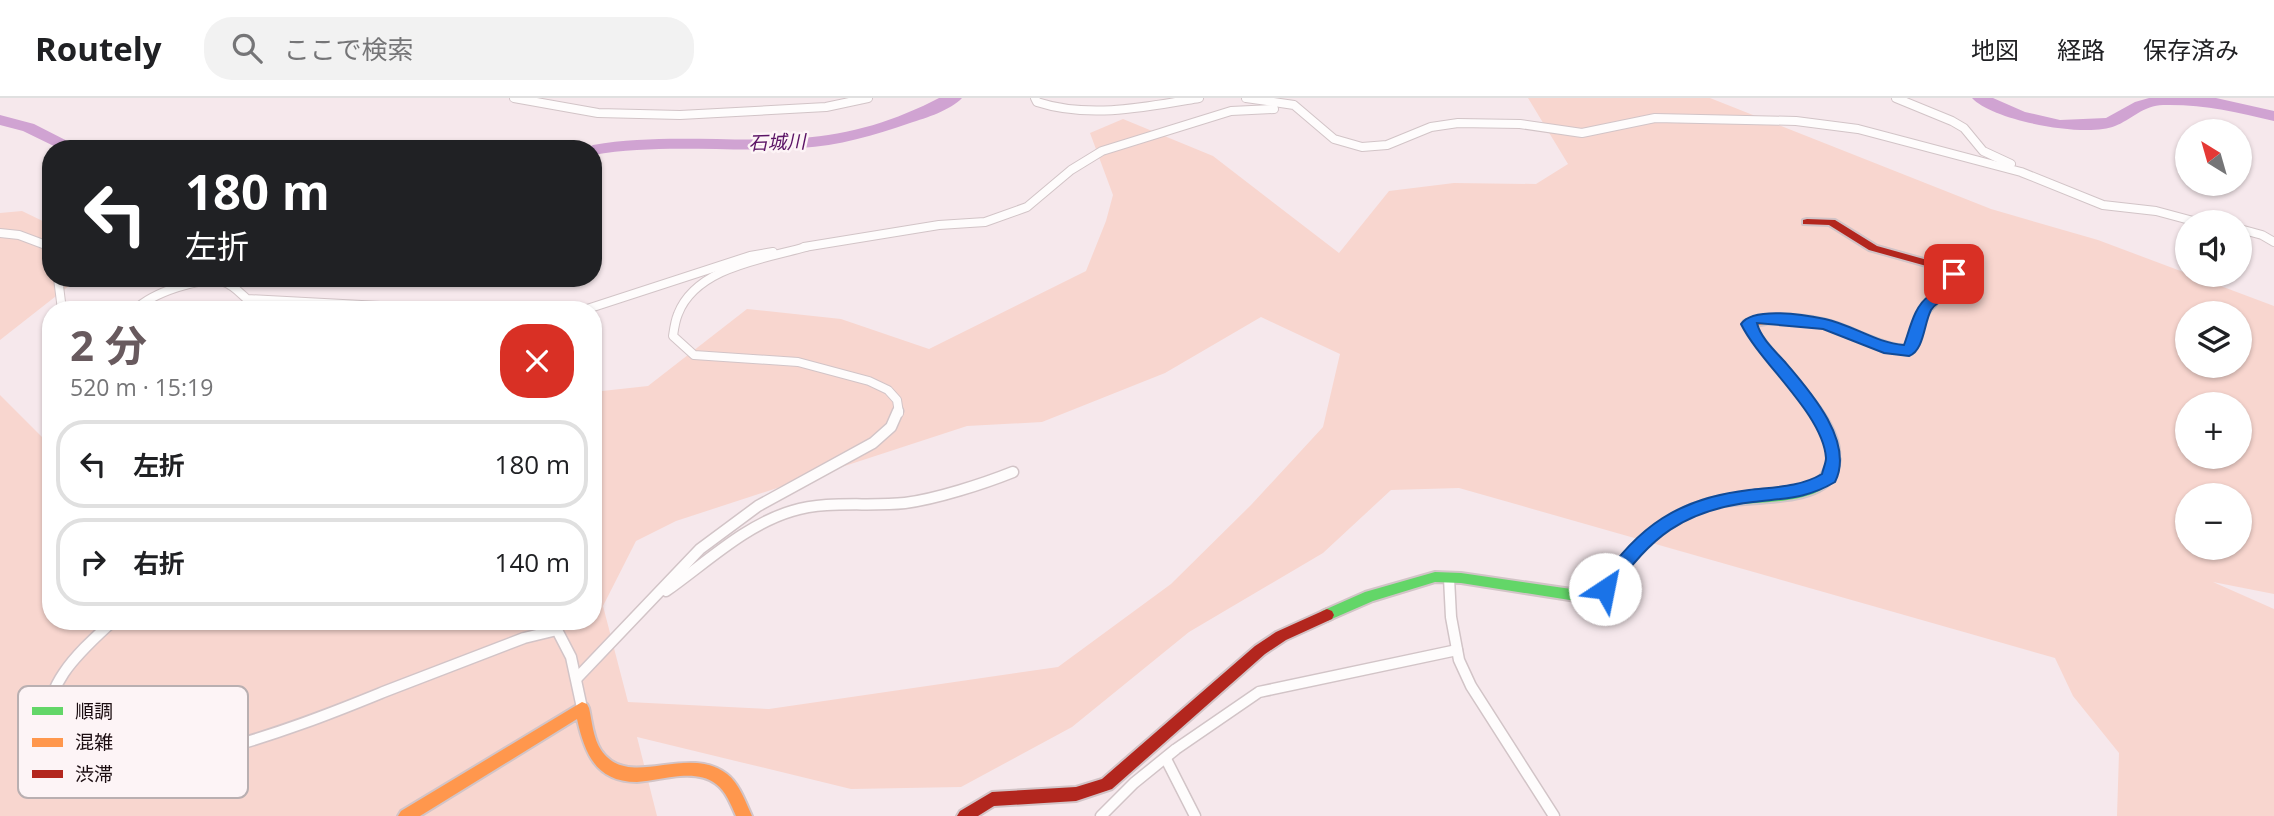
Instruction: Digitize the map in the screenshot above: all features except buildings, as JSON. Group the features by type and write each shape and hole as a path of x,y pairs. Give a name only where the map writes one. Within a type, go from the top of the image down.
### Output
{"street":[{"path":"514,98 584,112 680,115 826,107 868,98"},
{"path":"1035,98 1037,102 1053,108 1068,110 1125,108 1199,98"},
{"path":"1246,98 1294,105 1304,110 1334,139 1362,148 1387,145 1430,127 1458,123 1520,124 1582,133 1655,118 1796,121 1858,129 1998,165 2103,205 2156,211 2175,216"},
{"path":"1896,98 1952,121 1964,128 1983,151 2027,169 2043,181"},
{"path":"602,304 750,256 939,225 985,222 1027,207 1071,170 1102,151 1231,111 1259,108 1304,110"},
{"path":"965,816 992,799 1076,794 1107,784 1259,650 1281,636 1370,596 1435,577 1595,598 1643,541 1685,512 1723,499 1810,489 1829,477 1834,458 1823,426 1748,324 1760,317 1825,324 1889,349 1909,351 1926,307 1934,300 1956,290 1960,282 1954,274 1940,268 1861,243 1837,224 1824,220 1807,222"},
{"path":"2252,232 2274,242"},
{"path":"0,233 19,235 42,244"},
{"path":"577,677 700,549 758,506 873,443 900,415 897,400 888,390 869,381 798,362 694,355 673,336 674,325 686,298 698,285 716,275 807,247"},
{"path":"144,301 182,287"},
{"path":"233,287 247,299 285,301"},
{"path":"651,603 762,522 796,510 862,503 905,503 990,481 1013,472"},
{"path":"1449,578 1459,660 1471,686 1554,816"},
{"path":"54,686 104,630"},
{"path":"248,753 372,697 480,657 537,632 556,630 565,641 597,756 605,766 620,775 640,776 687,767 706,768 722,778 744,816"},
{"path":"1101,816 1166,759 1237,705 1259,692 1457,650"},
{"path":"406,816 582,708"},
{"path":"1166,759 1195,816"}],"shaded area":[{"path":"1528,98 1710,98 1991,209 2098,240 2175,269 2175,287 2223,287 2274,306 2274,594 2213,582 2274,609 2274,816 2117,816 2119,753 2073,696 2055,658 1459,488 1391,490 1323,553 1189,632 1072,727 961,787 851,789 637,737 657,816 0,816 0,395 42,437 42,630 602,630 602,391 648,386 747,309 841,319 929,349 1086,271 1106,221 1113,195 1090,133 1123,119 1213,156 1339,253 1389,191 1454,183 1536,184 1568,164","holes":["1261,317 1340,354 1323,427 1251,505 1171,584 1058,667 769,709 628,702 603,606 636,541 676,521 967,426 1042,422 1165,373"]},
{"path":"22,211 42,221 42,287 68,287 50,301 42,301 42,307 0,340 0,213"}],"waterway":[{"name":"石城川","path":"602,149 644,143 776,144 817,141 892,124 954,98"},
{"name":"石城川","path":"1980,98 2020,116 2060,125 2109,123 2141,105 2160,100 2213,102 2274,116"},
{"name":"石城川","path":"0,120 29,128 55,140"}],"traffic: fast":[{"path":"1327,615 1370,596 1435,577 1461,578 1595,598 1633,550 1666,523 1718,501 1805,491 1819,485 1830,474 1834,459"}],"traffic: slow":[{"path":"1834,459 1827,432 1812,405 1748,324 1775,318 1814,322 1833,326 1889,348 1909,351 1922,314 1935,300"},
{"path":"406,816 582,708 593,750 608,768 623,774 639,775 690,768 707,771 726,783 744,816"}],"traffic: jam":[{"path":"1807,222 1831,222 1873,248 1934,265 1953,275 1960,282 1953,290 1935,300"},
{"path":"965,816 992,799 1076,794 1107,784 1260,650 1281,636 1327,615"}],"route":[{"path":"1605,589 1626,558 1652,533 1685,512 1723,499 1810,489 1829,477 1834,458 1823,426 1790,378 1749,328 1751,320 1760,317 1825,324 1889,349 1909,351 1915,340 1917,324 1926,307 1934,300 1956,290 1960,282 1954,274"}]}
